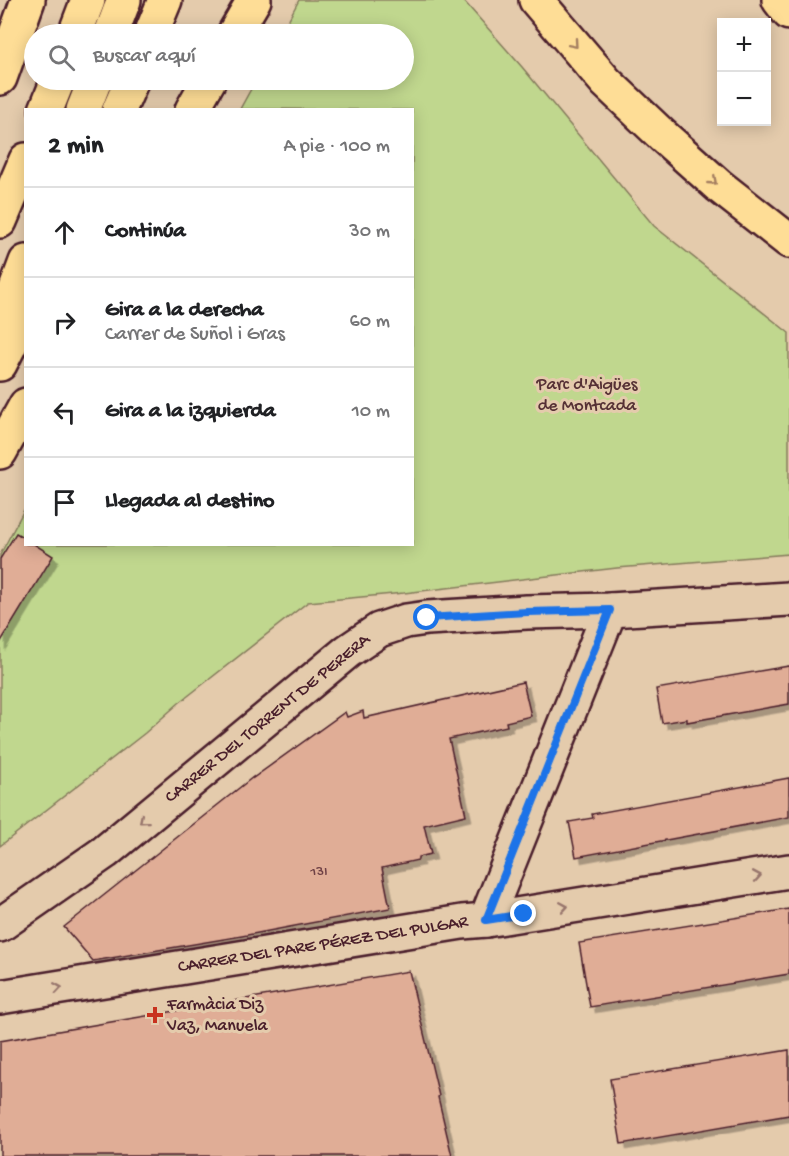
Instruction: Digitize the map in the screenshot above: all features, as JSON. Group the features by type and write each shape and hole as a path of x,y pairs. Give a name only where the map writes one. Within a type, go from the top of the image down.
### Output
{"highway":[{"path":"0,78 28,0"},
{"path":"79,24 88,0"},
{"path":"115,24 124,0"},
{"path":"155,24 165,0"},
{"path":"240,24 254,0"},
{"path":"536,0 606,82 719,186 789,241"},
{"path":"779,0 789,13"},
{"path":"47,108 54,90"},
{"path":"84,108 91,90"},
{"path":"120,108 128,90"},
{"path":"193,108 203,90"},
{"path":"0,221 24,165"},
{"path":"0,332 24,267"},
{"path":"0,364 24,317"},
{"path":"0,452 24,409"}],"street":[{"name":"CARRER DEL TORRENT DE PERERA","path":"0,926 105,852 348,651 379,630 406,621 427,618 789,599"},
{"path":"486,920 610,610"},
{"name":"CARRER DEL PARE PÉREZ DEL PULGAR","path":"0,997 789,871"}],"green space":[{"name":"Parc d'Aigües de Montcada","path":"299,0 463,0 522,67 654,226 789,333 789,554 617,568 308,602 0,846 0,555 24,510 24,546 414,546 414,108 241,108 250,90 414,90 414,24 286,24"}],"building":[{"path":"16,533 24,538 24,546 37,546 53,556 0,643 0,559"},
{"path":"789,666 789,704 687,722 687,719 662,723 656,689"},
{"path":"523,682 531,716 506,722 507,726 449,739 466,815 424,825 431,854 418,857 418,860 382,868 390,908 93,961 64,927 253,777 345,712 347,717 363,711 364,718"},
{"path":"789,778 789,817 576,857 569,822 593,818 592,814"},
{"path":"789,909 789,974 590,1007 579,943"},
{"path":"409,971 452,1156 0,1156 0,1041"},
{"path":"789,1050 789,1115 621,1144 610,1079"}],"place":[{"name":"Farmàcia Diz Vaz, Manuela","path":"155,1015"}],"route":[{"path":"427,618 610,610 486,920 524,914"}]}
